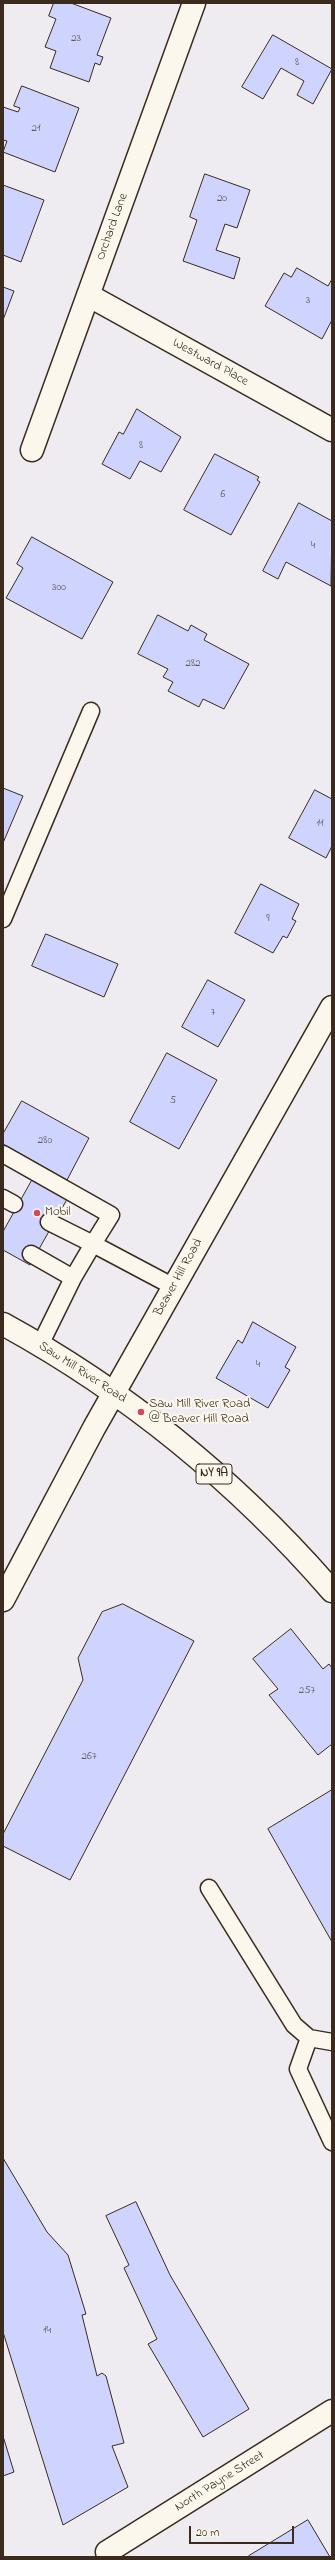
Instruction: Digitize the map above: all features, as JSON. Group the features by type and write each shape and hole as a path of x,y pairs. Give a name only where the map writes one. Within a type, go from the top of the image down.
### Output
{"street":[{"name":"Orchard Lane","path":"32,450 194,3"},
{"name":"Westward Place","path":"88,295 332,430"},
{"name":"Beaver Hill Road","path":"3,1600 115,1393 332,1007"},
{"name":"Saw Mill River Road","path":"3,1324 40,1345 115,1393 164,1430 241,1498 332,1591"},
{"name":"North Payne Street","path":"109,2555 332,2411"}],"lane":[{"path":"3,919 91,711"},
{"path":"3,1154 111,1215 73,1278 40,1345"},
{"path":"49,1222 174,1287"},
{"path":"31,1254 73,1278"},
{"path":"209,1888 294,2025 309,2038 332,2042"},
{"path":"309,2038 298,2069 332,2142"}],"building":[{"path":"54,3 71,3 111,18 97,55 103,57 100,65 95,63 89,82 50,68 56,51 45,47 56,19 49,16"},
{"path":"273,35 332,69 313,104 297,95 304,81 281,68 263,99 242,87"},
{"path":"22,86 79,108 55,172 3,152 7,141 3,140 3,107 18,112 20,108 14,106"},
{"path":"205,174 250,190 237,228 225,224 216,250 240,258 234,279 183,261 197,220 190,217"},
{"path":"3,185 44,200 21,262 3,255"},
{"path":"297,268 328,286 332,279 332,320 322,339 265,306 284,273 291,277"},
{"path":"3,287 14,291 3,320"},
{"path":"137,409 181,437 161,472 140,461 130,479 102,464 119,432 123,434"},
{"path":"215,454 259,477 257,480 260,482 231,535 184,510"},
{"path":"299,503 332,521 331,586 286,562 278,579 263,571"},
{"path":"32,537 113,582 82,639 6,598 23,568 17,564"},
{"path":"158,615 188,631 191,625 207,634 204,640 249,664 224,709 203,699 199,707 168,691 173,682 163,677 168,669 138,654"},
{"path":"3,788 23,796 3,843"},
{"path":"315,790 332,799 332,846 326,858 289,838"},
{"path":"261,884 299,904 292,919 296,921 287,938 283,936 273,953 235,933"},
{"path":"46,934 118,964 104,997 32,966"},
{"path":"208,980 245,1000 218,1047 182,1027"},
{"path":"167,1053 217,1080 179,1149 130,1122"},
{"path":"22,1101 89,1138 67,1180 3,1144 3,1134"},
{"name":"Mobil","path":"35,1175 70,1194 30,1265 3,1250 3,1232"},
{"path":"253,1322 296,1347 285,1367 290,1370 268,1408 216,1378 238,1340 242,1343"},
{"path":"123,1604 194,1641 70,1880 3,1846 3,1834 83,1680 78,1658 102,1612"},
{"path":"291,1629 323,1669 329,1664 332,1668 332,1744 318,1755 269,1695 278,1689 253,1659"},
{"path":"332,1790 332,1942 268,1829"},
{"path":"3,2158 47,2232 68,2255 86,2314 82,2315 97,2376 102,2373 106,2376 124,2443 112,2446 128,2487 63,2525 3,2332"},
{"path":"136,2202 170,2275 249,2409 203,2437 148,2344 157,2339 124,2268 129,2265 106,2216"},
{"path":"3,2436 14,2472 3,2476"},
{"path":"308,2520 330,2557 249,2556"}],"place":[{"name":"Mobil","path":"37,1213"},
{"name":"Saw Mill River Road @ Beaver Hill Road","path":"141,1412"}]}
